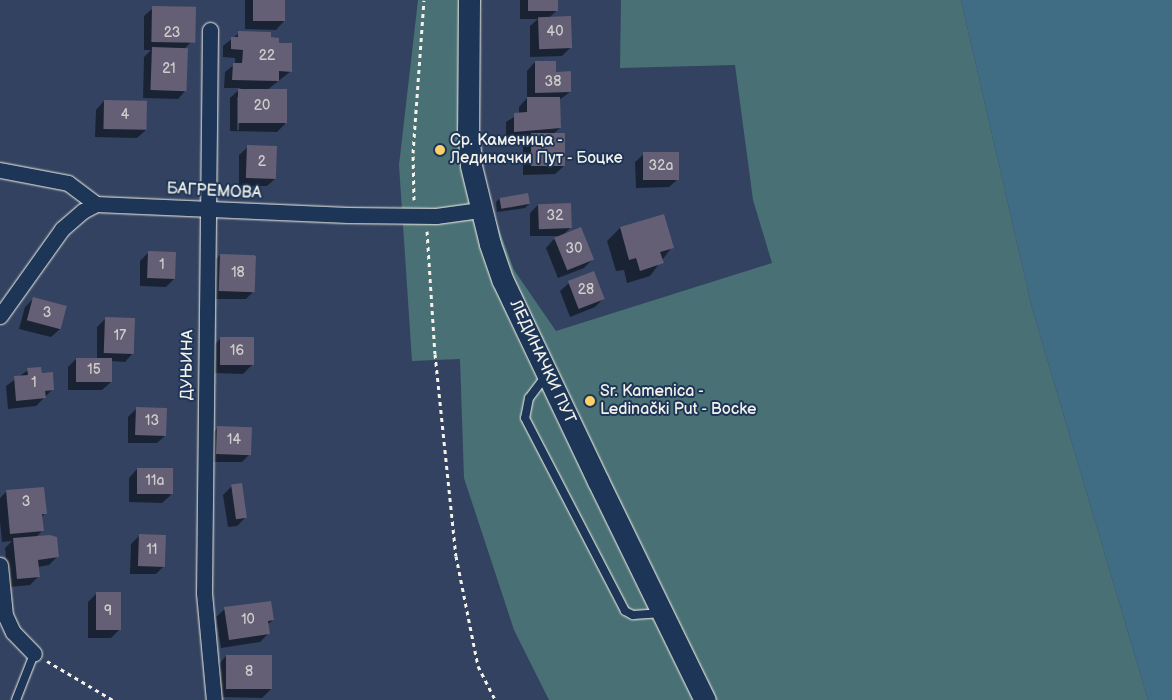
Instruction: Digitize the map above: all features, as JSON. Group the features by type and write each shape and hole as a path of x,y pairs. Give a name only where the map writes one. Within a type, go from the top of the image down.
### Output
{"main road":[{"name":"ЛЕДИНАЧКИ ПУТ","path":"469,0 468,130 480,210 503,281 705,700"}],"street":[{"name":"ДУЊИНА","path":"210,30 204,593 214,700"},
{"path":"0,170 68,183 96,204 83,211 62,229 0,316"},
{"name":"БАГРЕМОВА","path":"96,204 421,216 480,210"},
{"path":"0,565 5,615 12,632 34,654"}],"lane":[{"path":"548,374 529,398 525,418 625,611 633,615 662,612"},
{"path":"16,700 34,654"}],"path":[{"path":"424,0 413,152 456,556 478,666 495,700"},
{"path":"34,654 113,700"}],"green space":[{"path":"418,0 481,0 473,90 479,175 514,270 556,331 772,263 753,200 735,65 620,68 621,0 961,0 1032,308 1148,700 549,700 514,630 464,478 460,359 412,361 399,165"}],"water":[{"path":"961,0 1172,0 1172,700 1148,700 1032,308"}],"building":[{"path":"253,0 285,0 285,21 253,21"},
{"path":"528,0 558,0 558,11 528,11"},
{"path":"152,6 196,7 195,43 151,42"},
{"path":"571,16 572,48 539,49 538,17"},
{"path":"238,31 271,32 271,37 279,38 279,43 292,43 292,72 279,71 279,81 232,80 233,63 242,63 243,50 231,49 231,37 238,37"},
{"path":"152,47 188,48 186,91 150,90"},
{"path":"535,61 556,61 556,72 571,71 571,92 535,93"},
{"path":"238,89 287,89 287,123 238,123"},
{"path":"527,97 560,97 561,128 514,132 514,113 527,112"},
{"path":"104,100 147,101 146,130 103,129"},
{"path":"531,133 565,133 565,166 531,166"},
{"path":"247,145 277,146 276,179 246,178"},
{"path":"643,152 679,152 679,180 643,180"},
{"path":"528,193 530,204 501,209 499,198"},
{"path":"571,203 572,228 539,229 538,204"},
{"path":"664,214 674,248 660,252 664,263 640,271 636,258 629,260 620,227"},
{"path":"581,227 594,259 567,270 554,238"},
{"path":"148,251 176,252 175,279 147,278"},
{"path":"220,254 256,255 255,292 219,291"},
{"path":"594,271 605,299 579,309 568,281"},
{"path":"33,297 67,306 61,329 27,320"},
{"path":"105,317 135,318 134,354 104,353"},
{"path":"220,337 254,337 254,365 220,365"},
{"path":"76,358 112,358 112,382 76,382"},
{"path":"41,367 42,373 53,372 54,390 45,391 46,398 16,401 14,376 28,375 27,368"},
{"path":"136,407 167,408 166,436 135,435"},
{"path":"217,426 252,427 251,455 216,454"},
{"path":"137,468 173,468 173,494 137,494"},
{"path":"242,483 247,518 236,519 231,485"},
{"path":"44,487 47,514 42,514 44,531 10,534 6,490"},
{"path":"139,534 166,535 165,567 138,566"},
{"path":"50,535 57,537 59,557 38,560 40,577 17,579 13,538"},
{"path":"96,592 121,592 121,630 96,630"},
{"path":"271,601 274,620 268,621 270,634 229,640 224,607"},
{"path":"226,655 272,655 272,689 226,689"}],"place":[{"name":"Ср. Каменица - Лединачки Пут - Боцке","path":"440,150"},
{"name":"Sr. Kamenica - Ledinački Put - Bocke","path":"590,401"}]}
